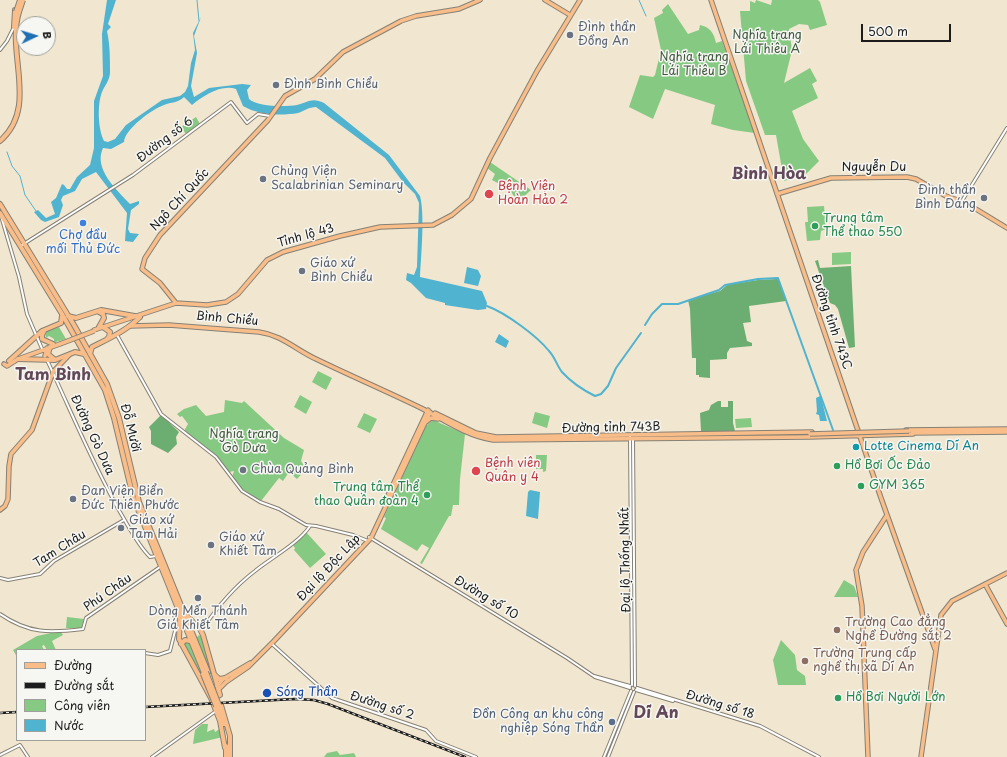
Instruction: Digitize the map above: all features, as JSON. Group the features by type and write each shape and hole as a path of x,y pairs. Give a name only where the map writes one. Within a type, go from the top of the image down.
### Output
{"highway":[{"path":"14,28 22,0"},
{"path":"0,140 11,124 18,102 14,28 14,16 17,3 24,3 14,28"},
{"name":"Đỗ Mười","path":"0,206 2,216 62,316 72,327"},
{"name":"Đỗ Mười","path":"2,216 23,244 68,316 72,327"},
{"name":"Đỗ Mười","path":"2,216 23,244 90,355 112,396 139,502 218,705"},
{"name":"Đỗ Mười","path":"2,216 62,314 105,390 114,418 132,492 160,567 180,615 192,639"},
{"path":"68,316 76,318 101,310 136,320"},
{"path":"100,312 104,318 101,327 110,332 108,338"},
{"path":"117,335 91,345 81,342 75,351 54,359 48,354 47,348 42,339 44,332 61,325 72,327 76,319 91,313 100,312 136,320"},
{"path":"8,362 42,331 61,323 62,316"},
{"path":"90,355 92,347 117,335 136,320"},
{"name":"Đỗ Mười","path":"81,342 84,354 108,401 132,498 149,538"},
{"path":"18,359 46,358 55,360 78,352 84,354"},
{"path":"177,598 187,617 201,631 203,636 220,696 208,693"},
{"path":"180,615 178,638 217,711 228,747"},
{"path":"192,639 196,632 201,631"},
{"path":"181,643 185,640 192,639 197,635 203,636"},
{"path":"214,673 219,679 226,678"},
{"path":"208,693 218,690"},
{"path":"218,705 227,727 227,757"},
{"path":"218,705 226,733 227,757"}],"main road":[{"path":"272,115 285,96 315,78 343,52 396,23 416,16 459,9 480,0"},
{"path":"545,0 570,15 580,0"},
{"name":"Đường tỉnh 743C","path":"712,0 887,514 935,644"},
{"name":"Tỉnh lộ 43","path":"47,348 101,327 136,320 149,313 176,304 207,304 226,302 238,294 267,261 283,252 359,231 384,227 433,225 443,221 471,199 490,158 547,52 570,15"},
{"name":"Ngô Chí Quốc","path":"176,304 160,283 142,269 145,258 160,235 272,115"},
{"name":"Nguyễn Du","path":"778,192 831,178 907,177 916,179 946,196 962,201 1007,228"},
{"name":"Bình Chiểu","path":"136,320 169,325 263,332 281,338 316,359"},
{"path":"46,358 47,348"},
{"path":"8,362 47,348"},
{"path":"8,362 47,348"},
{"path":"0,510 5,506 8,499 11,454 32,430 53,372 69,355"},
{"name":"Đường tỉnh 743B","path":"316,359 482,435 496,437 526,438 809,434 859,431 911,432 1007,430"},
{"path":"421,408 425,418 437,417"},
{"name":"Đường tỉnh 743B","path":"429,411 450,424 484,439 500,440 526,438"},
{"name":"Đại lộ Độc Lập","path":"369,539 429,411"},
{"name":"Đại lộ Độc Lập","path":"218,690 223,684 271,644 369,539 424,424 425,418"},
{"path":"424,424 433,418 450,424"},
{"path":"809,434 911,432"},
{"name":"Đường tỉnh 743B","path":"809,434 861,436 911,432"},
{"path":"868,757 862,606 856,570 863,551 887,514"},
{"path":"921,757 935,644 940,617 952,601 1007,573"},
{"path":"985,584 1007,624"},
{"name":"Đại lộ Độc Lập","path":"218,690 226,678 250,663"},
{"path":"228,747 233,757"}],"street":[{"path":"0,50 8,41 14,28"},
{"name":"Đường số 6","path":"23,244 116,187 231,102 247,123 258,114 272,115"},
{"path":"962,201 1007,128"},
{"path":"2,216 19,277 27,314 36,336 47,348"},
{"name":"Đường số 10","path":"117,335 150,397 164,417 218,459 242,492 310,526 316,526 369,539 556,651 593,676 633,688"},
{"name":"Đường Gò Dưa","path":"46,358 100,476 124,520 133,536 149,557 156,556"},
{"name":"Đại lộ Thống Nhất","path":"631,436 631,512 634,606"},
{"name":"Đại lộ Thống Nhất","path":"608,757 633,688 634,512 631,436"},
{"name":"Tam Châu","path":"0,578 8,580 40,574 54,561 124,520"},
{"path":"201,631 224,600 238,585 275,558 310,526"},
{"name":"Phú Châu","path":"0,614 18,624 45,632 83,629 86,618 160,567"},
{"path":"146,654 158,655 170,651 175,631 179,628"},
{"name":"Đường số 2","path":"271,644 332,698 425,730 436,741 476,757"},
{"name":"Đại lộ Thống Nhất","path":"604,757 633,688"},
{"name":"Đường số 18","path":"633,688 760,726 819,757"},
{"path":"152,757 217,711"},
{"path":"0,755 20,745 28,757"}],"green space":[{"name":"Nghĩa trang Lái Thiêu A","path":"756,0 771,5 772,0 818,0 820,2 827,25 810,30 808,25 799,24 789,29 792,50 784,83 810,68 817,81 812,84 818,98 792,111 803,139 819,161 806,174 784,181 776,135 765,135 746,81 740,11 750,11 750,1 755,3"},
{"name":"Nghĩa trang Lái Thiêu B","path":"668,4 688,34 699,30 700,25 711,31 716,43 722,41 755,133 733,130 711,124 715,105 665,89 653,119 629,107 640,75 653,77 655,75 661,50 654,18 663,13 662,10"},
{"path":"196,117 200,124 186,134 181,127"},
{"path":"490,162 531,190 518,202 509,189 492,180 495,174 487,168"},
{"name":"Trung tâm Thể thao 550","path":"824,206 826,229 821,231 820,240 807,241 805,222 808,222 807,207"},
{"path":"851,252 851,264 832,265 832,253"},
{"path":"818,260 820,268 851,266 855,347 849,348 838,309 835,305 830,303 815,261"},
{"path":"758,280 779,280 786,301 749,306 751,322 743,323 747,341 752,343 752,346 730,348 727,353 727,359 710,360 710,378 699,377 699,375 696,375 696,358 692,358 690,309 688,300 720,291 727,285"},
{"path":"59,327 66,339 52,343 49,341 54,341 54,339 49,336 46,338 45,332"},
{"path":"318,371 332,378 326,390 312,382"},
{"path":"300,395 312,402 306,414 294,407"},
{"name":"Nghĩa trang Gò Dưa","path":"225,400 242,403 244,401 284,438 304,450 301,461 306,469 297,479 289,472 283,481 279,478 261,501 238,486 232,477 234,471 229,472 216,456 184,431 188,424 182,416 180,417 177,414 184,409 196,405 206,416 224,412"},
{"path":"721,401 721,407 728,407 728,401 733,401 733,423 735,431 701,431 700,413 709,410 711,405"},
{"path":"535,412 550,416 547,428 532,423"},
{"path":"364,413 377,419 370,433 357,427"},
{"path":"161,415 179,432 176,437 177,444 168,453 151,444 151,431 149,427"},
{"path":"751,418 752,427 736,428 735,419"},
{"name":"Trung tâm Thể thao Quân đoàn 4","path":"433,420 465,434 459,505 453,505 451,516 449,516 422,564 420,563 429,548 422,544 417,551 381,529 386,518 384,517 426,426"},
{"path":"536,455 547,455 546,471 543,472 543,469 536,469"},
{"path":"306,532 326,554 310,568 294,550 295,548 292,544"},
{"path":"844,580 854,586 858,597 834,597"},
{"path":"67,617 84,619 81,629 66,628"},
{"path":"60,631 63,635 52,641 56,649 46,649 44,645 42,646 44,649 16,649 16,655 13,650 37,636"},
{"path":"199,635 202,637 215,686 196,638"},
{"path":"781,640 795,655 797,670 805,676 806,685 778,685 773,660"},
{"path":"184,641 188,641 190,644 208,686 206,686 184,645"},
{"path":"202,724 208,724 207,732 214,729 215,732 221,728 223,737 193,744 195,730"},
{"path":"337,751 340,755 354,753 356,757 324,757 327,753"}],"water":[{"path":"107,0 116,0 108,24 111,27 107,31 110,52 110,75 100,97 99,103 99,124 104,141 108,142 115,139 126,125 162,100 180,96 185,92 188,86 191,63 195,50 193,33 201,17 194,36 197,53 191,86 194,97 209,88 242,84 251,85 247,90 249,99 258,104 286,106 297,105 313,100 324,103 389,155 420,196 422,214 422,247 420,277 482,291 487,303 486,309 478,310 445,305 445,303 426,298 406,280 407,273 414,275 417,267 419,203 415,194 403,182 385,158 316,107 291,114 263,113 243,106 236,89 218,89 201,98 192,105 184,97 159,107 146,115 129,131 124,142 111,149 103,148 101,164 108,179 130,204 139,201 139,204 131,210 128,229 130,233 139,234 133,242 125,241 127,213 96,172 82,179 75,191 63,196 61,200 63,205 59,217 45,222 41,220 34,212 38,210 46,218 55,214 51,202 56,198 62,184 67,189 70,189 77,177 90,165 94,148 94,101 103,76 102,34"},
{"path":"467,267 478,270 481,276 478,286 464,283"},
{"path":"499,334 509,341 506,348 495,342"},
{"path":"820,396 827,421 820,421 819,415 816,414 816,398"},
{"path":"530,490 540,492 538,519 526,516 528,492"}],"waterway":[{"path":"197,0 199,21"},
{"path":"639,0 646,16"},
{"path":"7,152 12,166 20,176 25,195 36,211"},
{"path":"645,325 652,314 662,304 678,304 719,290 725,285 758,279 778,278 833,430"},
{"path":"487,306 512,319 529,332 551,353 560,370 566,376 577,386 595,396 601,394 608,386 616,368 641,333"}],"railway":[{"path":"146,707 295,699 314,700 328,704 465,757"},
{"path":"0,713 16,712"}],"place":[{"name":"Đình thần Đồng An","path":"570,35"},
{"name":"Đình Bình Chiểu","path":"276,85"},
{"name":"Chủng Viện Scalabrinian Seminary","path":"263,179"},
{"name":"Bệnh Viện Hoàn Hảo 2","path":"489,194"},
{"name":"Đình thần Bình Đáng","path":"984,198"},
{"name":"Chợ đầu mối Thủ Đức","path":"83,223"},
{"name":"Trung tâm Thể thao 550","path":"815,226"},
{"name":"Giáo xứ Bình Chiểu","path":"302,271"},
{"name":"Lotte Cinema Dĩ An","path":"856,447"},
{"name":"Hồ Bơi Ốc Đảo","path":"837,466"},
{"name":"Chùa Quảng Bình","path":"243,470"},
{"name":"Bệnh viên Quân y 4","path":"476,471"},
{"name":"GYM 365","path":"861,486"},
{"name":"Trung tâm Thể thao Quân đoàn 4","path":"427,495"},
{"name":"Đan Viện Biển Đức Thiên Phước","path":"73,499"},
{"name":"Giáo xứ Tam Hải","path":"121,528"},
{"name":"Giáo xứ Khiết Tâm","path":"211,545"},
{"name":"Dòng Mến Thánh Giá Khiết Tâm","path":"198,598"},
{"name":"Trường Cao đẳng Nghề Đường sắt 2","path":"837,630"},
{"name":"Trường Trung cấp nghề thị xã Dĩ An","path":"805,661"},
{"name":"Sóng Thần","path":"267,693"},
{"name":"Hồ Bơi Người Lớn","path":"838,698"},
{"name":"Đồn Công an khu công nghiệp Sóng Thần","path":"612,722"}],"district":[{"name":"Bình Hòa","path":"769,175"},
{"name":"Tam Bình","path":"53,376"},
{"name":"Dĩ An","path":"656,714"}]}
